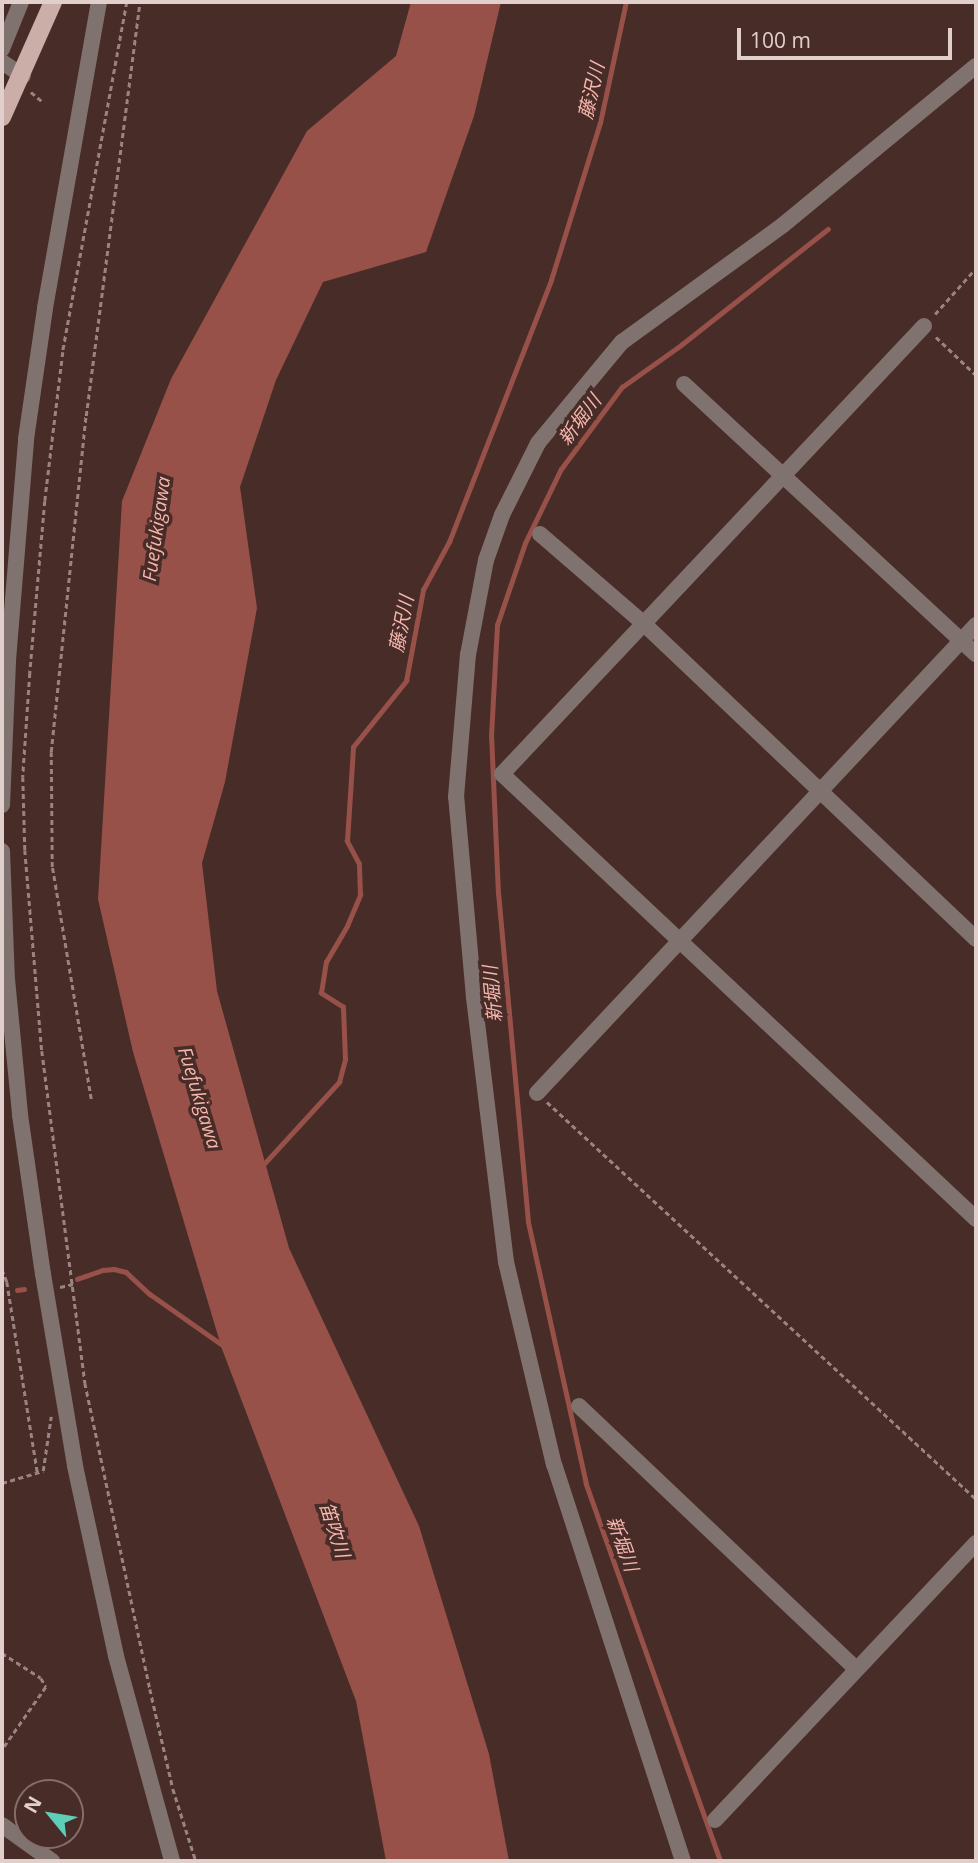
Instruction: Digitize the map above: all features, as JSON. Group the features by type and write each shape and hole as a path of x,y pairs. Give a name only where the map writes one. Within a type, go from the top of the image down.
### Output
{"main road":[{"path":"2,117 53,2"}],"street":[{"path":"2,49 20,2"},
{"path":"2,805 8,660 26,439 44,308 99,2"},
{"path":"2,62 21,79"},
{"path":"683,1861 554,1465 506,1262 474,997 456,797 468,655 486,560 502,515 538,443 622,342 783,225 976,66"},
{"path":"924,326 642,622 502,774 976,1219"},
{"path":"684,384 976,654"},
{"path":"540,534 642,622 819,793 976,939"},
{"path":"537,1093 976,625"},
{"path":"2,851 7,979 20,1115 75,1466 116,1657 172,1861"},
{"path":"579,1406 855,1668"},
{"path":"715,1819 855,1668 975,1548"},
{"path":"2,1825 52,1861"}],"path":[{"path":"127,2 63,352 45,501 23,777 36,988 85,1382 101,1466 173,1789 196,1861"},
{"path":"91,1099 52,867 51,752 86,416 140,2"},
{"path":"21,79 44,103"},
{"path":"976,268 924,326 976,376"},
{"path":"537,1093 976,1499"},
{"path":"2,1269 7,1282 37,1475"},
{"path":"67,1285 74,1284"},
{"path":"2,1483 37,1475 47,1463 51,1415"},
{"path":"2,1653 41,1678 46,1687 2,1750"}],"water":[{"path":"411,2 501,2 474,116 426,252 323,282 276,380 240,487 257,608 225,782 202,863 217,991 289,1248 419,1526 489,1754 509,1861 386,1861 356,1701 222,1349 133,1052 98,899 122,501 171,379 307,131 396,56"}],"waterway":[{"name":"藤沢川","path":"263,1165 339,1082 345,1060 343,1007 321,993 326,962 347,926 360,895 359,864 347,841 353,747 406,681 423,590 449,542 551,280 600,123 626,2"},
{"name":"新堀川","path":"720,1861 586,1484 528,1222 498,894 491,736 497,625 525,543 561,469 622,387 681,345 828,229"},
{"path":"77,1279 103,1270 126,1272 150,1294 224,1346"},
{"path":"17,1290 24,1289"}],"water label":[{"name":"Fuefukigawa","path":"157,529"},
{"name":"Fuefukigawa","path":"199,1098"},
{"name":"笛吹川","path":"334,1530"}]}
